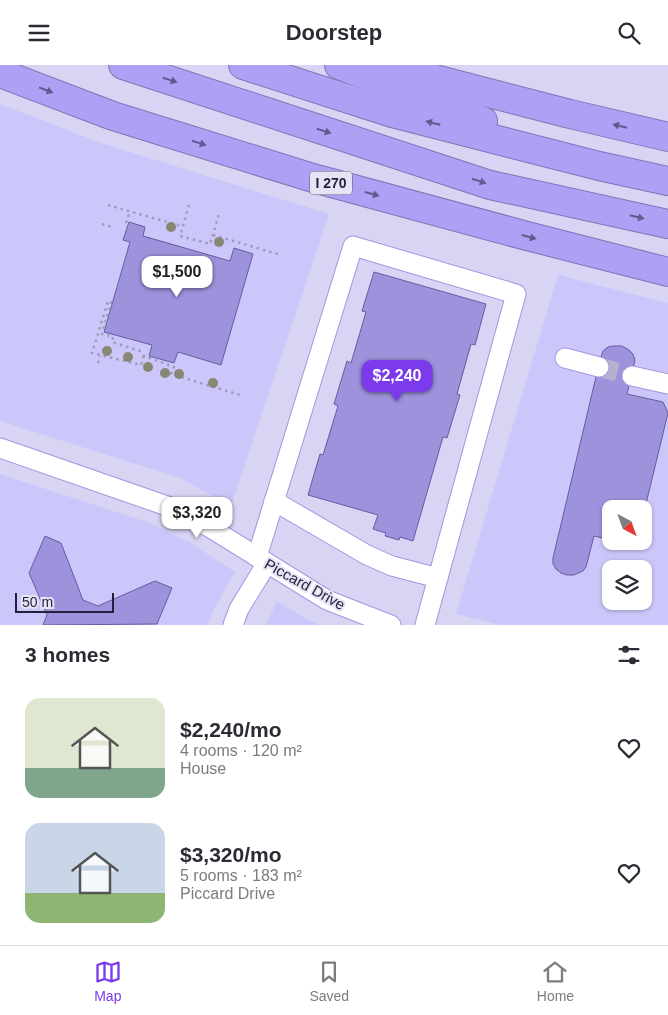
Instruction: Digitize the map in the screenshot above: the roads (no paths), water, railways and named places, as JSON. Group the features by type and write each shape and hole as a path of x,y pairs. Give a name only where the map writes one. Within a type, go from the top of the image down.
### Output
{"highway":[{"path":"123,65 490,185 668,224"},
{"path":"243,65 392,113 599,166 668,181"},
{"path":"339,65 599,166"},
{"path":"381,65 570,115 668,137"},
{"name":"I 270","path":"0,73 113,116 312,178 668,272"}],"street":[{"path":"233,625 262,560 274,501 354,246 516,294 425,625"},
{"path":"565,358 599,367"},
{"path":"632,376 668,384"},
{"name":"Piccard Drive","path":"0,448 170,507 209,527 327,601 389,625"},
{"path":"274,501 367,555 392,566 438,578"}],"tunnel":[{"path":"599,367 632,376"}]}
